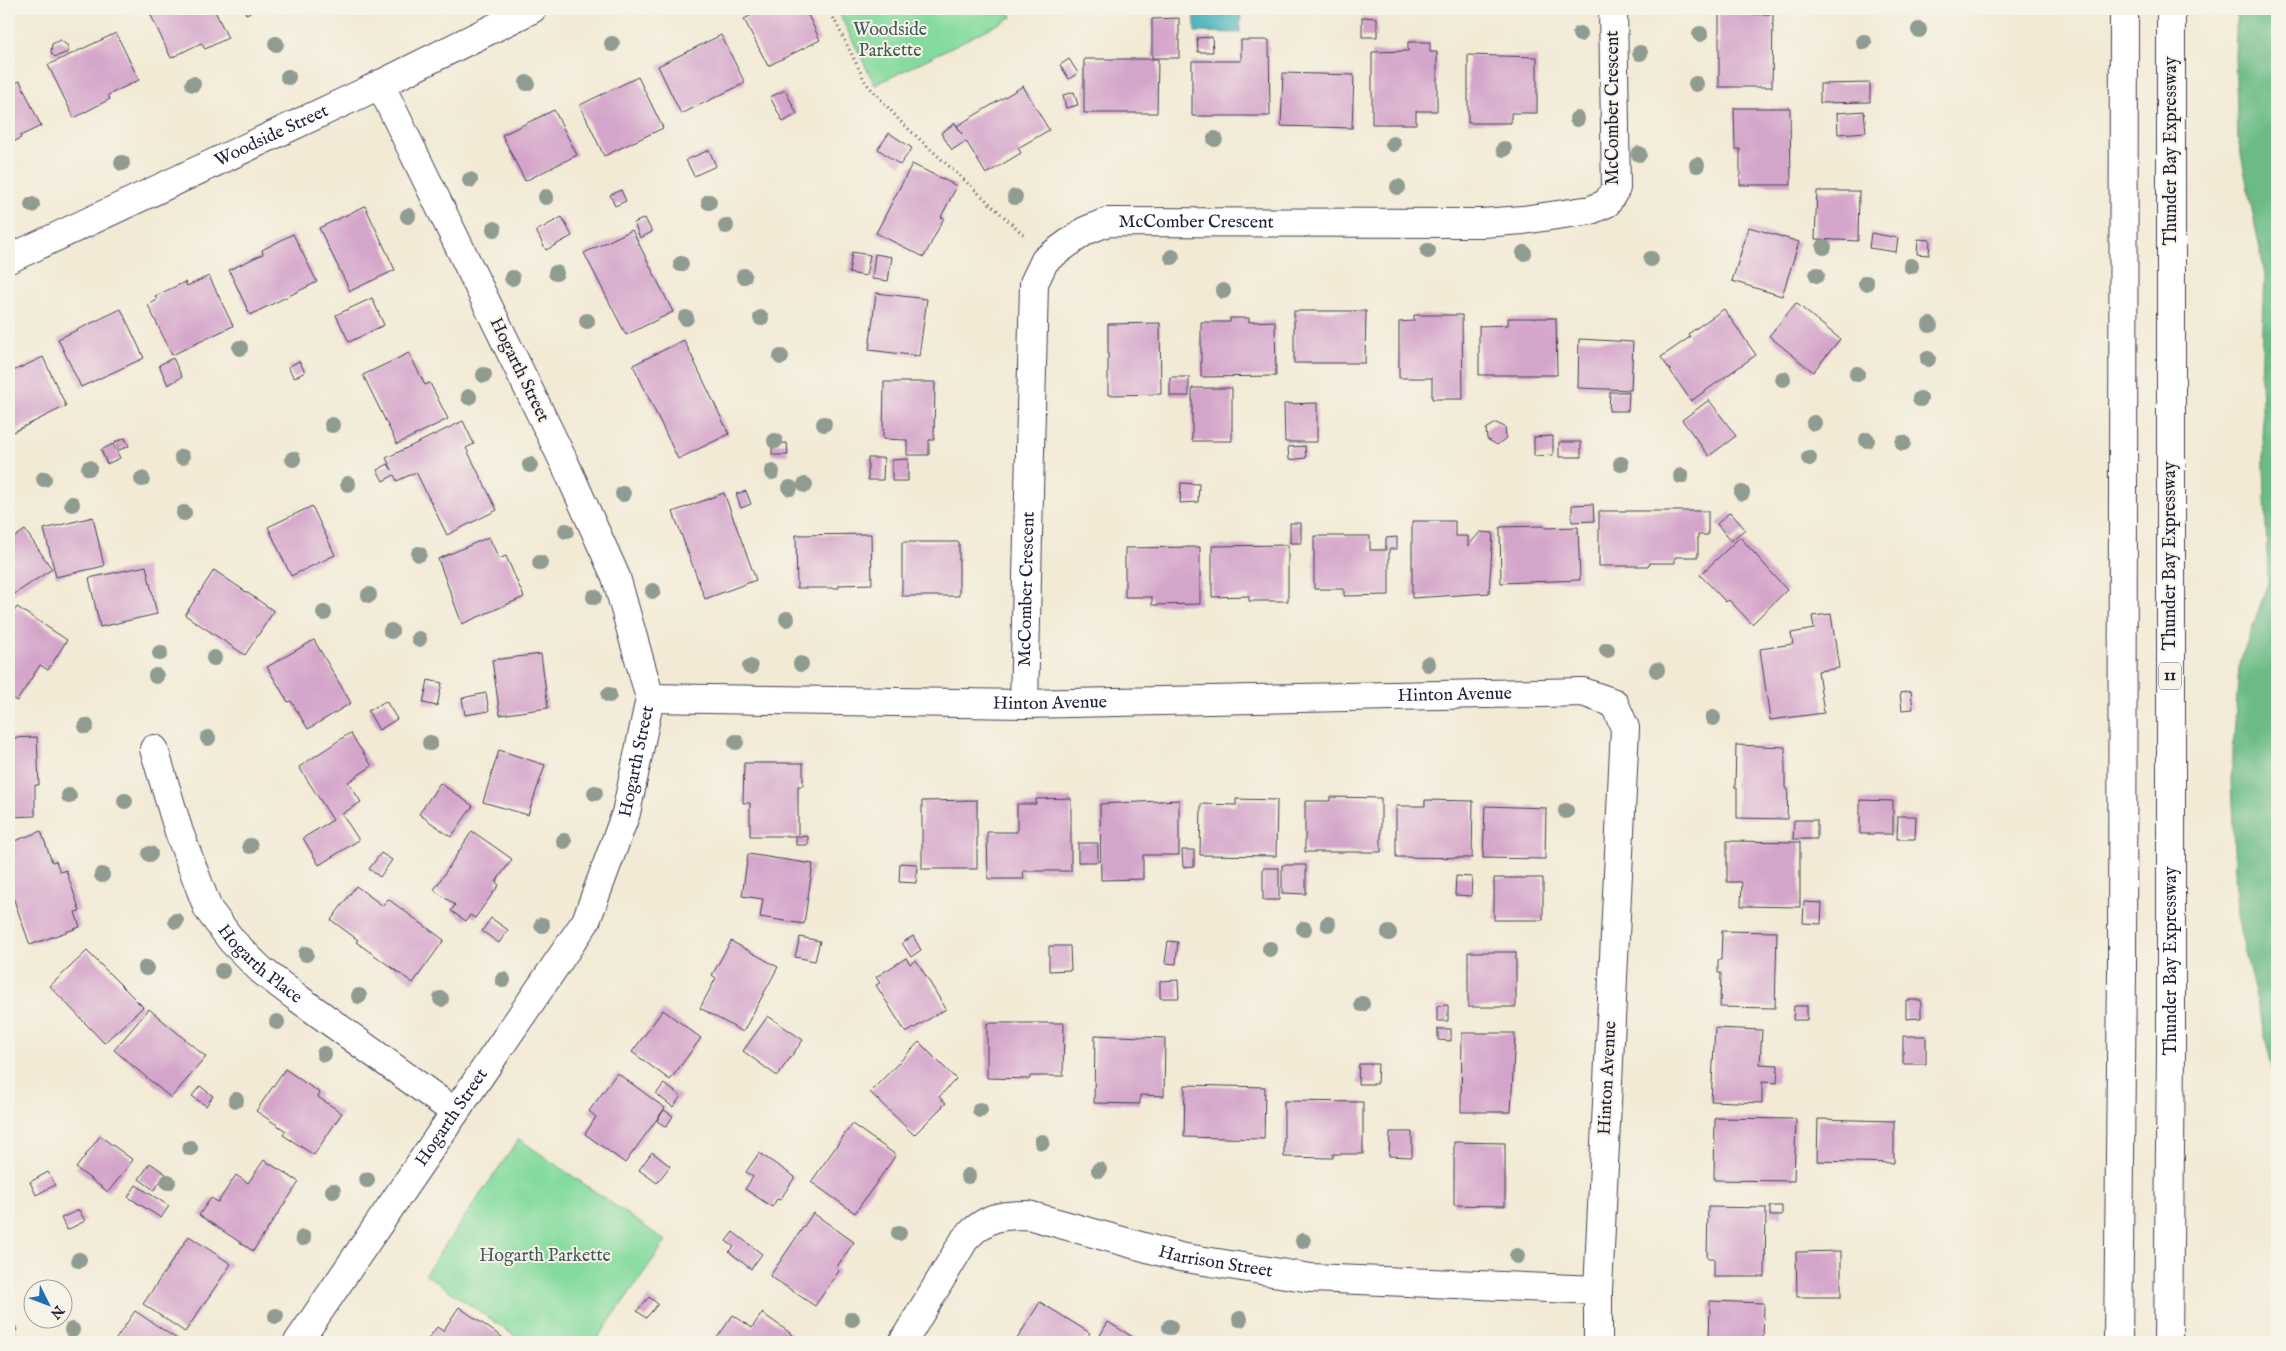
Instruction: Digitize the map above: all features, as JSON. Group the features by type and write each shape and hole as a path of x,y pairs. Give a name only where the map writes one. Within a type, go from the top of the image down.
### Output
{"main road":[{"name":"Woodside Street","path":"9,259 380,84 532,9"},
{"name":"McComber Crescent","path":"1024,704 1034,283 1045,260 1085,231 1107,222 1482,222 1560,216 1591,210 1607,203 1616,188 1614,9"},
{"path":"2118,1342 2122,972 2124,9"},
{"name":"Thunder Bay Expressway","path":"2168,1342 2171,1050 2171,9"},
{"name":"Hogarth Street","path":"298,1342 586,920 626,813 650,698 616,577 565,464 380,84"},
{"name":"Hinton Avenue","path":"650,698 1024,704 1583,692 1614,703 1625,728 1598,1290 1598,1342"},
{"name":"Hogarth Place","path":"154,749 179,832 208,908 232,942 261,970 326,1020 455,1112"},
{"name":"Harrison Street","path":"903,1342 965,1239 978,1226 996,1216 1028,1215 1180,1257 1311,1278 1598,1290"}],"path":[{"path":"829,9 866,83 902,123 1049,257"}],"green space":[{"name":"Woodside Parkette","path":"837,9 1008,9 1012,17 875,85"},
{"path":"2237,9 2277,9 2277,1088 2237,917 2231,779 2239,666 2268,583 2261,379 2265,275 2238,139 2235,56"},
{"name":"Hogarth Parkette","path":"519,1139 666,1241 595,1342 524,1342 425,1274"}],"water":[{"path":"1194,9 1241,9 1240,33 1195,32"}],"building":[{"path":"152,9 214,9 228,38 205,49 201,43 171,58 149,11"},
{"path":"244,9 258,9 246,14"},
{"path":"764,9 805,9 820,40 768,66 744,19"},
{"path":"1719,14 1773,14 1772,87 1719,87"},
{"path":"1362,17 1377,18 1377,37 1362,37"},
{"path":"1179,18 1179,58 1152,58 1152,19"},
{"path":"116,33 139,80 108,95 110,99 74,118 48,65"},
{"path":"721,35 745,83 681,114 658,66"},
{"path":"1212,37 1213,52 1198,52 1197,38"},
{"path":"60,40 68,46 68,52 55,57 51,53 52,44"},
{"path":"1241,40 1269,40 1270,116 1192,116 1192,61 1241,61"},
{"path":"1408,42 1430,42 1430,52 1437,52 1437,111 1416,111 1416,124 1372,124 1372,52 1408,51"},
{"path":"1468,55 1537,57 1537,113 1511,113 1511,123 1468,123"},
{"path":"1069,59 1078,73 1069,79 1060,65"},
{"path":"1084,59 1158,59 1157,113 1084,113"},
{"path":"1283,73 1354,75 1352,128 1281,126"},
{"path":"638,77 663,128 604,156 580,105"},
{"path":"20,81 41,126 20,136 21,138 9,144 9,86"},
{"path":"1870,83 1870,102 1820,103 1820,84"},
{"path":"1023,86 1049,130 1018,148 1021,153 986,174 966,141 952,150 941,133 955,123 962,134 957,126"},
{"path":"785,90 797,114 783,122 770,97"},
{"path":"1074,92 1078,105 1066,108 1063,95"},
{"path":"1734,108 1790,108 1791,185 1740,185 1740,149 1735,149"},
{"path":"554,110 577,155 525,181 502,135"},
{"path":"1864,111 1866,132 1838,134 1837,113"},
{"path":"889,133 912,148 900,165 878,149"},
{"path":"709,150 716,166 694,176 686,160"},
{"path":"912,164 957,186 941,217 944,218 924,257 876,233"},
{"path":"621,190 626,201 615,206 610,195"},
{"path":"1817,191 1859,191 1858,241 1815,239"},
{"path":"365,206 395,270 350,291 319,228"},
{"path":"562,217 572,236 546,250 536,231"},
{"path":"645,218 652,232 640,238 634,223"},
{"path":"1749,227 1799,242 1782,296 1732,281"},
{"path":"632,230 673,312 626,335 584,253"},
{"path":"1871,233 1898,238 1896,252 1869,248"},
{"path":"293,234 317,282 250,315 229,270 263,254 262,250"},
{"path":"1918,239 1930,240 1929,255 1917,254"},
{"path":"852,252 870,255 866,276 849,273"},
{"path":"875,254 892,257 888,281 872,279"},
{"path":"209,276 233,326 172,355 148,305 157,300 155,296 185,282 187,286"},
{"path":"876,293 927,299 919,356 869,350"},
{"path":"372,298 384,325 349,342 336,315"},
{"path":"1796,303 1840,339 1813,372 1769,336"},
{"path":"121,309 144,358 81,387 58,339"},
{"path":"1724,309 1756,355 1691,401 1661,357 1690,337 1688,334"},
{"path":"1294,311 1366,311 1365,363 1294,363"},
{"path":"1414,315 1462,315 1463,399 1432,399 1432,378 1399,378 1399,322 1414,321"},
{"path":"1230,318 1249,318 1249,322 1275,321 1276,376 1201,377 1201,322 1230,322"},
{"path":"1508,318 1556,318 1557,375 1479,375 1479,326 1508,325"},
{"path":"1160,323 1161,394 1108,395 1108,324"},
{"path":"1579,339 1633,342 1631,390 1578,388"},
{"path":"684,340 729,434 678,459 633,365"},
{"path":"409,353 425,385 430,383 448,419 397,444 363,375"},
{"path":"43,357 66,406 9,434 9,373"},
{"path":"173,358 182,377 168,385 159,365"},
{"path":"299,361 305,372 294,378 288,367"},
{"path":"1170,377 1189,377 1189,396 1170,396"},
{"path":"884,382 935,382 934,440 929,440 929,455 907,455 907,440 883,439"},
{"path":"1192,388 1232,388 1232,441 1192,441"},
{"path":"1610,392 1629,392 1628,411 1609,411"},
{"path":"1709,400 1736,436 1709,456 1682,420"},
{"path":"1317,403 1317,442 1285,442 1284,404"},
{"path":"463,421 474,444 466,448 497,510 447,535 416,472 397,481 394,475 383,481 377,470 388,464 392,470 386,458"},
{"path":"1496,423 1505,427 1506,438 1497,445 1487,439 1486,429"},
{"path":"1553,436 1553,455 1534,456 1534,437"},
{"path":"125,438 129,446 119,450 115,442"},
{"path":"1559,442 1581,442 1581,457 1559,457"},
{"path":"787,443 788,455 772,455 772,444"},
{"path":"113,444 120,458 107,464 101,450"},
{"path":"1305,446 1306,458 1289,460 1288,447"},
{"path":"868,458 884,458 883,480 868,480"},
{"path":"908,459 908,481 892,481 892,460"},
{"path":"1181,483 1199,484 1198,502 1180,503"},
{"path":"746,491 751,504 741,508 736,494"},
{"path":"724,493 756,580 705,599 673,512"},
{"path":"1593,504 1594,521 1572,522 1572,505"},
{"path":"312,506 335,555 291,576 268,527"},
{"path":"1599,511 1708,511 1708,535 1698,535 1698,557 1675,557 1675,563 1650,563 1649,566 1599,566"},
{"path":"1730,512 1745,529 1731,541 1717,524"},
{"path":"93,517 104,566 56,577 44,529"},
{"path":"1412,521 1455,521 1455,536 1468,536 1468,546 1480,532 1493,533 1489,593 1412,598"},
{"path":"1290,523 1301,523 1301,543 1290,543"},
{"path":"1544,526 1545,528 1578,527 1580,580 1501,583 1500,527"},
{"path":"25,530 52,569 10,597 9,541"},
{"path":"871,534 872,584 839,585 839,588 797,588 796,535"},
{"path":"1314,536 1370,536 1370,550 1386,550 1386,538 1397,537 1397,549 1389,549 1389,595 1344,596 1344,589 1314,589"},
{"path":"489,537 499,559 506,556 524,597 462,624 438,559"},
{"path":"1740,537 1787,590 1752,624 1729,600 1726,602 1700,575"},
{"path":"902,542 959,542 959,596 902,596"},
{"path":"1288,545 1288,601 1249,601 1249,596 1212,597 1212,546"},
{"path":"1200,547 1200,604 1152,605 1152,597 1125,597 1125,548"},
{"path":"146,566 157,614 100,627 89,578"},
{"path":"214,570 274,611 245,655 185,615"},
{"path":"17,607 67,640 48,670 40,665 17,701 9,696 9,620"},
{"path":"1831,614 1839,668 1818,671 1824,713 1770,720 1760,649 1793,644 1791,633 1814,629 1812,616"},
{"path":"314,640 351,703 308,729 291,701 288,702 267,667"},
{"path":"541,654 548,708 500,715 492,660"},
{"path":"428,680 442,683 437,706 423,703"},
{"path":"1911,691 1913,709 1902,710 1900,693"},
{"path":"486,693 489,711 465,715 462,698"},
{"path":"386,701 397,719 379,730 368,711"},
{"path":"350,733 372,766 348,782 361,802 342,814 359,840 319,865 303,838 333,820 299,767"},
{"path":"37,737 39,785 35,785 35,816 9,817 9,738"},
{"path":"1736,745 1785,747 1785,788 1788,789 1787,819 1737,818 1737,788 1735,788"},
{"path":"499,750 545,765 528,815 483,802"},
{"path":"744,763 803,763 803,786 798,786 798,837 808,836 808,845 796,845 796,836 750,836 750,803 743,803"},
{"path":"440,783 473,806 451,837 419,814"},
{"path":"1330,797 1381,798 1381,852 1305,852 1305,801 1330,801"},
{"path":"1071,798 1071,871 1023,871 1024,879 988,879 987,832 1017,832 1017,804 1036,804 1036,799"},
{"path":"1236,799 1277,800 1276,856 1200,855 1201,804 1236,805"},
{"path":"977,800 977,869 922,869 922,801"},
{"path":"1179,800 1179,855 1143,855 1143,879 1101,880 1100,804"},
{"path":"1425,800 1473,801 1472,858 1396,857 1396,806 1425,806"},
{"path":"1860,800 1893,801 1893,834 1860,834"},
{"path":"1485,806 1546,808 1545,859 1483,858"},
{"path":"1898,816 1916,816 1915,839 1897,839"},
{"path":"1794,820 1817,820 1817,839 1793,839"},
{"path":"41,831 52,862 56,861 60,872 66,870 80,911 75,912 80,927 30,945 9,886 9,843"},
{"path":"472,831 512,859 496,882 499,885 475,918 470,915 466,921 451,911 455,905 434,890"},
{"path":"1727,841 1800,842 1800,907 1741,906 1742,882 1727,882"},
{"path":"1078,843 1098,843 1098,862 1078,862"},
{"path":"1182,850 1194,850 1194,866 1183,867"},
{"path":"381,853 392,860 380,877 369,869"},
{"path":"748,854 813,864 804,924 760,917 763,899 742,896"},
{"path":"900,863 917,864 916,883 899,882"},
{"path":"1282,865 1306,865 1306,894 1282,893"},
{"path":"1263,868 1279,868 1279,900 1263,900"},
{"path":"1456,876 1472,877 1471,896 1455,895"},
{"path":"1494,878 1543,878 1543,920 1494,920"},
{"path":"356,886 383,906 388,899 444,940 413,983 356,942 358,940 331,920"},
{"path":"1804,902 1822,903 1821,924 1803,923"},
{"path":"491,918 508,930 499,943 482,931"},
{"path":"1722,931 1777,932 1775,1008 1720,1007 1721,973 1718,973 1718,960 1721,960"},
{"path":"913,936 921,950 911,957 902,943"},
{"path":"800,937 820,941 815,961 795,957"},
{"path":"731,941 778,967 743,1032 700,1008 716,978 712,975"},
{"path":"1168,941 1178,942 1176,964 1165,963"},
{"path":"1049,946 1070,946 1071,970 1049,971"},
{"path":"87,951 143,1007 104,1043 50,986"},
{"path":"1468,952 1516,952 1516,1007 1468,1007"},
{"path":"906,958 910,964 916,960 946,1009 906,1033 876,985 880,983 876,977"},
{"path":"1178,980 1179,998 1160,998 1160,981"},
{"path":"1906,1000 1921,1000 1921,1018 1906,1019"},
{"path":"1448,1005 1448,1021 1437,1021 1437,1006"},
{"path":"1794,1006 1807,1006 1807,1020 1793,1020"},
{"path":"149,1009 206,1057 171,1098 114,1050"},
{"path":"663,1010 701,1038 670,1080 632,1052"},
{"path":"768,1016 803,1040 777,1076 743,1051"},
{"path":"987,1023 1064,1023 1063,1076 1030,1076 1030,1079 987,1078"},
{"path":"1715,1028 1762,1030 1760,1064 1778,1065 1777,1083 1762,1082 1762,1103 1711,1101"},
{"path":"1438,1029 1451,1029 1451,1041 1438,1040"},
{"path":"1462,1033 1515,1033 1511,1112 1461,1112"},
{"path":"1095,1035 1165,1038 1164,1096 1140,1095 1140,1104 1094,1103"},
{"path":"1903,1036 1926,1036 1926,1064 1903,1064"},
{"path":"919,1042 956,1079 939,1097 946,1103 914,1135 870,1092"},
{"path":"1359,1064 1378,1064 1377,1084 1358,1084"},
{"path":"285,1069 320,1093 318,1097 342,1113 314,1155 283,1135 286,1131 256,1111"},
{"path":"617,1073 665,1108 625,1163 585,1134 596,1117 589,1111"},
{"path":"664,1084 681,1096 673,1107 656,1094"},
{"path":"1185,1085 1265,1087 1264,1139 1184,1137"},
{"path":"200,1086 213,1096 206,1106 192,1096"},
{"path":"1284,1101 1363,1102 1363,1154 1333,1154 1333,1158 1284,1157"},
{"path":"664,1110 673,1116 666,1127 657,1121"},
{"path":"1715,1118 1796,1119 1794,1181 1714,1180"},
{"path":"1818,1119 1894,1121 1894,1163 1817,1161"},
{"path":"852,1124 896,1155 855,1213 811,1182"},
{"path":"1390,1132 1412,1132 1412,1157 1389,1156"},
{"path":"100,1136 133,1160 108,1192 76,1168"},
{"path":"1454,1142 1505,1143 1505,1206 1454,1205"},
{"path":"652,1152 670,1166 657,1183 639,1170"},
{"path":"759,1153 795,1177 780,1200 777,1199 772,1207 745,1189 753,1177 746,1172"},
{"path":"264,1160 299,1182 253,1251 199,1215 211,1198 218,1202 236,1175 248,1183"},
{"path":"150,1163 166,1174 154,1190 139,1179"},
{"path":"48,1172 55,1185 36,1195 30,1182"},
{"path":"136,1185 169,1206 161,1218 128,1197"},
{"path":"1770,1206 1782,1206 1782,1216 1770,1216"},
{"path":"1708,1207 1766,1208 1765,1277 1714,1277 1714,1258 1707,1258"},
{"path":"79,1210 85,1221 67,1230 61,1218"},
{"path":"813,1213 854,1242 836,1268 839,1271 815,1306 770,1276"},
{"path":"733,1232 762,1254 751,1269 729,1252 734,1247 726,1241"},
{"path":"189,1236 231,1264 185,1332 143,1304"},
{"path":"1841,1251 1841,1297 1797,1297 1796,1252"},
{"path":"649,1297 658,1304 646,1318 637,1311"},
{"path":"1710,1301 1764,1303 1763,1342 1709,1342"},
{"path":"1040,1302 1090,1333 1084,1342 1015,1342"},
{"path":"459,1307 503,1338 500,1342 426,1342 437,1327 443,1331"},
{"path":"135,1311 177,1339 175,1342 114,1342"},
{"path":"9,1313 17,1330 9,1334"},
{"path":"762,1313 793,1335 788,1342 714,1342 733,1315 752,1328"},
{"path":"1108,1322 1131,1336 1141,1342 1096,1342"}]}
